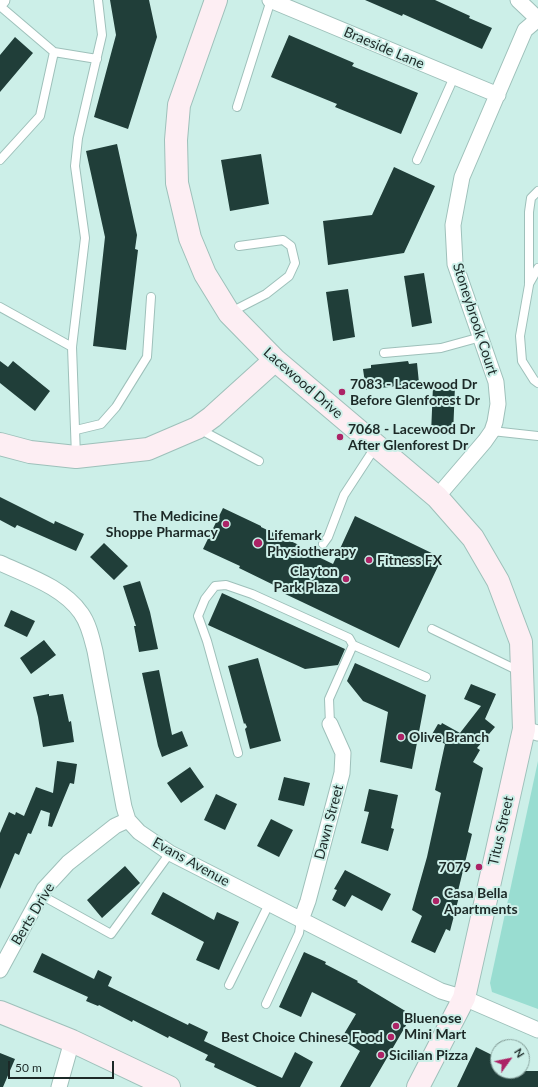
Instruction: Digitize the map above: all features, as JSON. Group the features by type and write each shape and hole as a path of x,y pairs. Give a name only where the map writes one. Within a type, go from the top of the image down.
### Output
{"main road":[{"name":"Lacewood Drive","path":"216,0 179,105 176,140 177,183 190,238 205,274 229,314 275,360 437,497 473,538 498,581 521,642 522,673 531,731"},
{"path":"0,444 30,452 76,457 148,449 197,428 212,417 275,360"},
{"name":"Titus Street","path":"418,1087 464,998 531,731"},
{"path":"0,1012 72,1041 169,1087"}],"street":[{"name":"Braeside Lane","path":"271,0 498,95"},
{"name":"Stoneybrook Court","path":"437,497 492,431 498,404 496,382 455,264 453,225 462,177 525,30 538,19 518,0"},
{"name":"Evans Avenue","path":"0,563 58,590 71,601 82,614 89,629 95,651 124,808 128,820 139,832 170,853 441,991 464,998 538,1030"},
{"name":"Dawn Street","path":"301,920 308,901 342,773 343,753 330,724"},
{"name":"Berts Drive","path":"0,970 44,889 68,863 115,826 128,820"},
{"path":"59,1087 72,1041"}],"lane":[{"path":"76,457 72,347 84,238 75,166 78,138 102,35 98,0"},
{"path":"237,107 271,0"},
{"path":"0,6 54,52 97,59"},
{"path":"0,160 40,116 54,52"},
{"path":"417,160 454,77"},
{"path":"538,191 531,198 528,212 529,285 520,336 522,361 534,380 538,383"},
{"path":"229,314 266,294 289,276 295,263 291,246 283,240 239,246"},
{"path":"529,285 538,268"},
{"path":"76,430 101,424 116,406 147,357 151,297"},
{"path":"0,307 72,347"},
{"path":"384,354 441,348 481,338"},
{"path":"197,428 259,461"},
{"path":"492,431 538,436"},
{"path":"323,544 328,537 344,495 376,445"},
{"path":"238,753 207,641 198,616 205,599 215,586 226,585 252,594 349,638 353,645 426,677"},
{"path":"432,630 522,673"},
{"path":"330,724 329,699 353,645"},
{"path":"41,896 111,934 170,853"},
{"path":"229,985 269,904"},
{"path":"266,1004 299,933 301,920"}],"green space":[{"path":"538,761 538,1009 492,992 490,983"}],"building":[{"path":"110,0 149,0 157,37 128,129 94,117 116,35"},
{"path":"365,0 435,0 492,28 482,49 403,14 402,16"},
{"path":"289,35 354,63 352,66 418,93 401,134 335,107 337,104 271,77"},
{"path":"15,37 33,53 0,92 0,55"},
{"path":"117,144 137,235 135,249 138,250 126,350 93,346 105,237 86,151"},
{"path":"261,154 269,204 230,211 221,160"},
{"path":"394,167 435,186 404,253 328,265 323,221 372,215"},
{"path":"424,273 432,323 412,327 404,276"},
{"path":"348,289 355,337 333,341 326,292"},
{"path":"0,361 8,367 13,361 50,391 35,411 0,383"},
{"path":"408,361 409,364 417,363 419,383 366,390 363,369 371,368 371,365"},
{"path":"433,386 455,386 453,435 431,434"},
{"path":"0,497 54,524 55,521 84,534 76,551 17,525 15,528 0,520"},
{"name":"Clayton Park Plaza","path":"223,508 301,546 300,548 333,564 355,516 442,558 399,648 281,592 282,589 239,568 240,566 203,549"},
{"path":"104,543 128,566 114,580 90,557"},
{"path":"140,581 150,612 158,649 139,652 134,626 136,626 123,586"},
{"path":"222,593 345,649 338,665 305,669 208,625"},
{"path":"11,610 35,621 27,637 4,626"},
{"path":"44,640 56,655 31,674 20,658"},
{"path":"258,658 281,741 250,749 245,729 247,727 245,723 244,724 228,666"},
{"name":"Olive Branch","path":"355,663 426,695 412,769 380,762 388,712 363,701 347,681"},
{"path":"159,670 172,735 182,731 188,746 162,757 158,746 142,673"},
{"path":"471,684 496,694 485,719 495,727 477,748 480,750 473,762 483,768 468,832 472,834 458,891 460,893 450,931 446,929 435,953 411,942 422,916 412,910 427,857 441,793 435,790 445,744 431,736 438,724 441,725 442,723 460,733 481,706 464,699"},
{"path":"49,694 49,696 63,694 69,722 71,721 74,742 43,747 33,697"},
{"path":"57,761 77,764 74,784 70,783 52,827 48,826 50,813 41,810 31,834 28,833 19,855 15,853 0,889 0,833 9,812 15,815 16,812 24,816 36,787 53,793"},
{"path":"190,767 204,787 181,803 167,783"},
{"path":"284,777 310,783 304,806 278,800"},
{"path":"369,789 398,795 391,828 394,829 388,851 361,843 369,812 364,811"},
{"path":"216,794 237,804 225,830 204,820"},
{"path":"271,819 293,830 279,857 257,846"},
{"path":"125,866 140,883 102,918 87,900"},
{"path":"345,870 391,894 382,911 352,895 345,907 332,900 337,890 334,889"},
{"path":"163,892 214,920 217,912 239,922 219,970 196,960 204,942 151,914"},
{"path":"304,952 326,962 325,964 358,981 357,982 412,1015 370,1087 340,1087 360,1051 341,1039 356,1014 312,992 301,1017 279,1007"},
{"path":"42,953 94,979 98,970 112,977 108,986 188,1025 189,1023 208,1032 204,1041 282,1078 295,1052 313,1062 300,1087 257,1087 214,1067 215,1064 205,1060 208,1055 169,1036 168,1038 133,1020 132,1022 99,1005 98,1006 86,1001 88,997 33,972"},
{"path":"476,1047 490,1054 490,1079 530,1079 530,1071 538,1071 538,1087 457,1087"},
{"path":"0,1053 15,1059 3,1087 0,1087"}],"place":[{"name":"7083 - Lacewood Dr Before Glenforest Dr","path":"342,392"},
{"name":"7068 - Lacewood Dr After Glenforest Dr","path":"340,437"},
{"name":"The Medicine Shoppe Pharmacy","path":"226,524"},
{"name":"Lifemark Physiotherapy","path":"258,543"},
{"name":"Fitness FX","path":"369,560"},
{"name":"Clayton Park Plaza","path":"346,579"},
{"name":"Olive Branch","path":"401,737"},
{"name":"7079","path":"479,867"},
{"name":"Casa Bella Apartments","path":"436,901"},
{"name":"Bluenose Mini Mart","path":"396,1026"},
{"name":"Best Choice Chinese Food","path":"391,1037"},
{"name":"Sicilian Pizza","path":"381,1055"}]}
